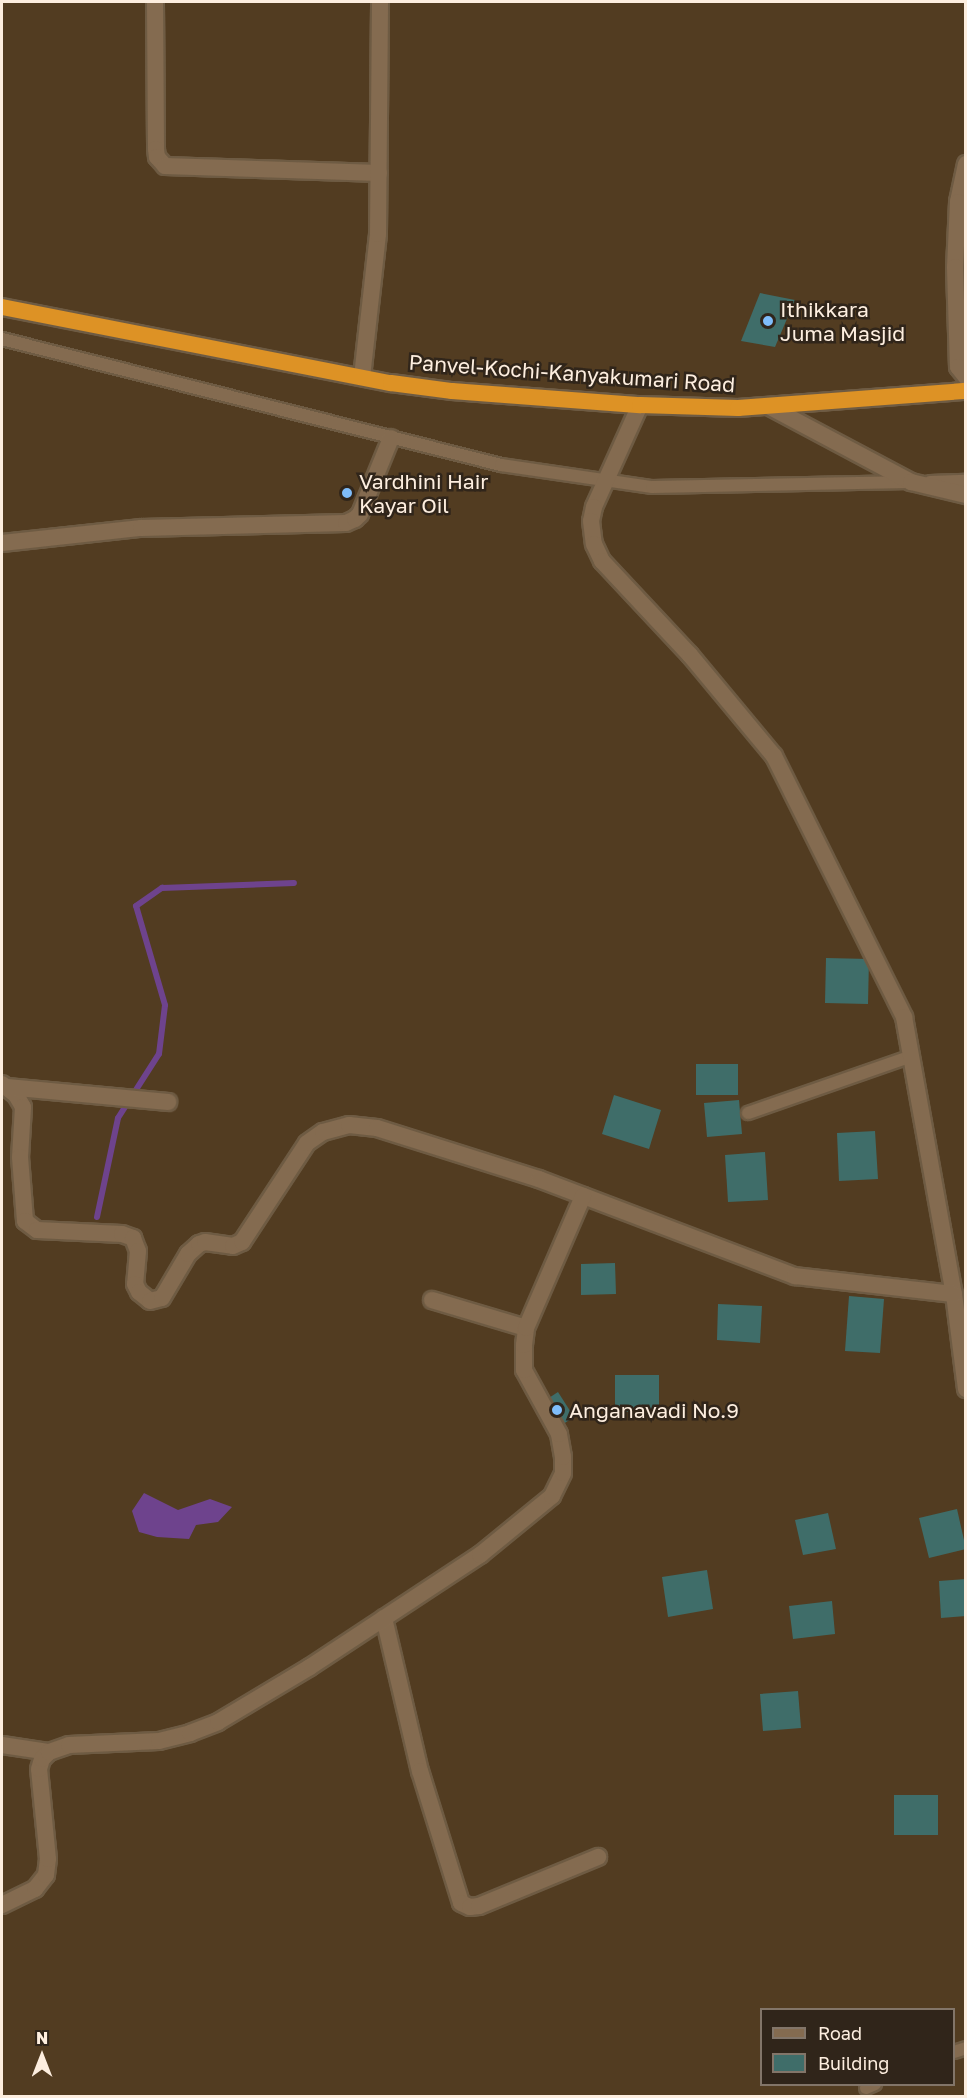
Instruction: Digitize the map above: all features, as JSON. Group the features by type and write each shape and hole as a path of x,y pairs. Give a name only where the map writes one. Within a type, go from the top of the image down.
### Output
{"highway":[{"name":"Panvel-Kochi-Kanyakumari Road","path":"2,307 362,377 452,391 640,405 770,407 966,392"}],"street":[{"path":"155,2 156,149 158,157 165,166 379,173"},
{"path":"362,377 378,234 381,2"},
{"path":"966,164 958,202 955,267 958,367 966,377"},
{"path":"640,405 591,521 591,536 598,554 690,655 774,756 898,1003 904,1017 912,1056 954,1294 966,1389"},
{"path":"770,407 911,482 966,495"},
{"path":"2,543 141,528 346,523 360,514 391,438"},
{"path":"4,1085 16,1095 23,1107 20,1157 25,1221 37,1230 129,1235 138,1244 137,1288 155,1302 162,1298 188,1254 199,1244 205,1242 233,1246 242,1242 307,1143 323,1132 340,1126 377,1128 583,1196 795,1276 954,1294"},
{"path":"4,1085 168,1102"},
{"path":"2,1905 35,1889 46,1875 48,1859 39,1769 42,1759 49,1752 69,1745 159,1741 190,1733 218,1722 480,1555 552,1496 563,1473 559,1434 524,1370 526,1328 583,1196"},
{"path":"432,1300 526,1328"},
{"path":"384,1618 420,1771 461,1903 471,1907 479,1906 598,1857"},
{"path":"2,1745 49,1752"}],"lane":[{"path":"2,339 501,465 606,481 652,487 966,481"},
{"path":"747,1113 912,1056"}],"shaded area":[{"path":"144,1493 178,1510 210,1499 232,1507 218,1522 196,1525 189,1539 157,1537 139,1532 132,1511"}],"building":[{"name":"Ithikkara Juma Masjid","path":"760,293 795,300 775,347 741,341"},
{"path":"826,958 869,959 868,1004 825,1003"},
{"path":"696,1064 738,1064 738,1095 696,1095"},
{"path":"614,1095 661,1110 649,1149 602,1134"},
{"path":"739,1100 742,1134 707,1137 704,1103"},
{"path":"875,1131 878,1179 839,1181 837,1133"},
{"path":"765,1152 768,1200 728,1202 725,1155"},
{"path":"615,1263 616,1294 581,1295 581,1264"},
{"path":"849,1296 884,1299 880,1353 845,1351"},
{"path":"718,1304 762,1306 760,1343 717,1340"},
{"path":"615,1375 659,1375 659,1412 615,1412"},
{"name":"Anganavadi No.9","path":"558,1392 574,1417 557,1428 541,1403"},
{"path":"957,1509 966,1549 929,1558 919,1518"},
{"path":"828,1513 836,1549 803,1555 795,1520"},
{"path":"707,1570 713,1609 668,1617 662,1577"},
{"path":"966,1579 966,1616 941,1618 939,1581"},
{"path":"832,1601 835,1634 793,1639 789,1606"},
{"path":"798,1691 801,1728 763,1731 760,1694"},
{"path":"894,1795 938,1795 938,1835 894,1835"}],"waterway":[{"path":"97,1217 118,1118 159,1054 165,1005 136,906 162,888 294,883"}],"place":[{"name":"Ithikkara Juma Masjid","path":"768,321"},
{"name":"Vardhini Hair Kayar Oil","path":"347,493"},
{"name":"Anganavadi No.9","path":"557,1410"}]}
